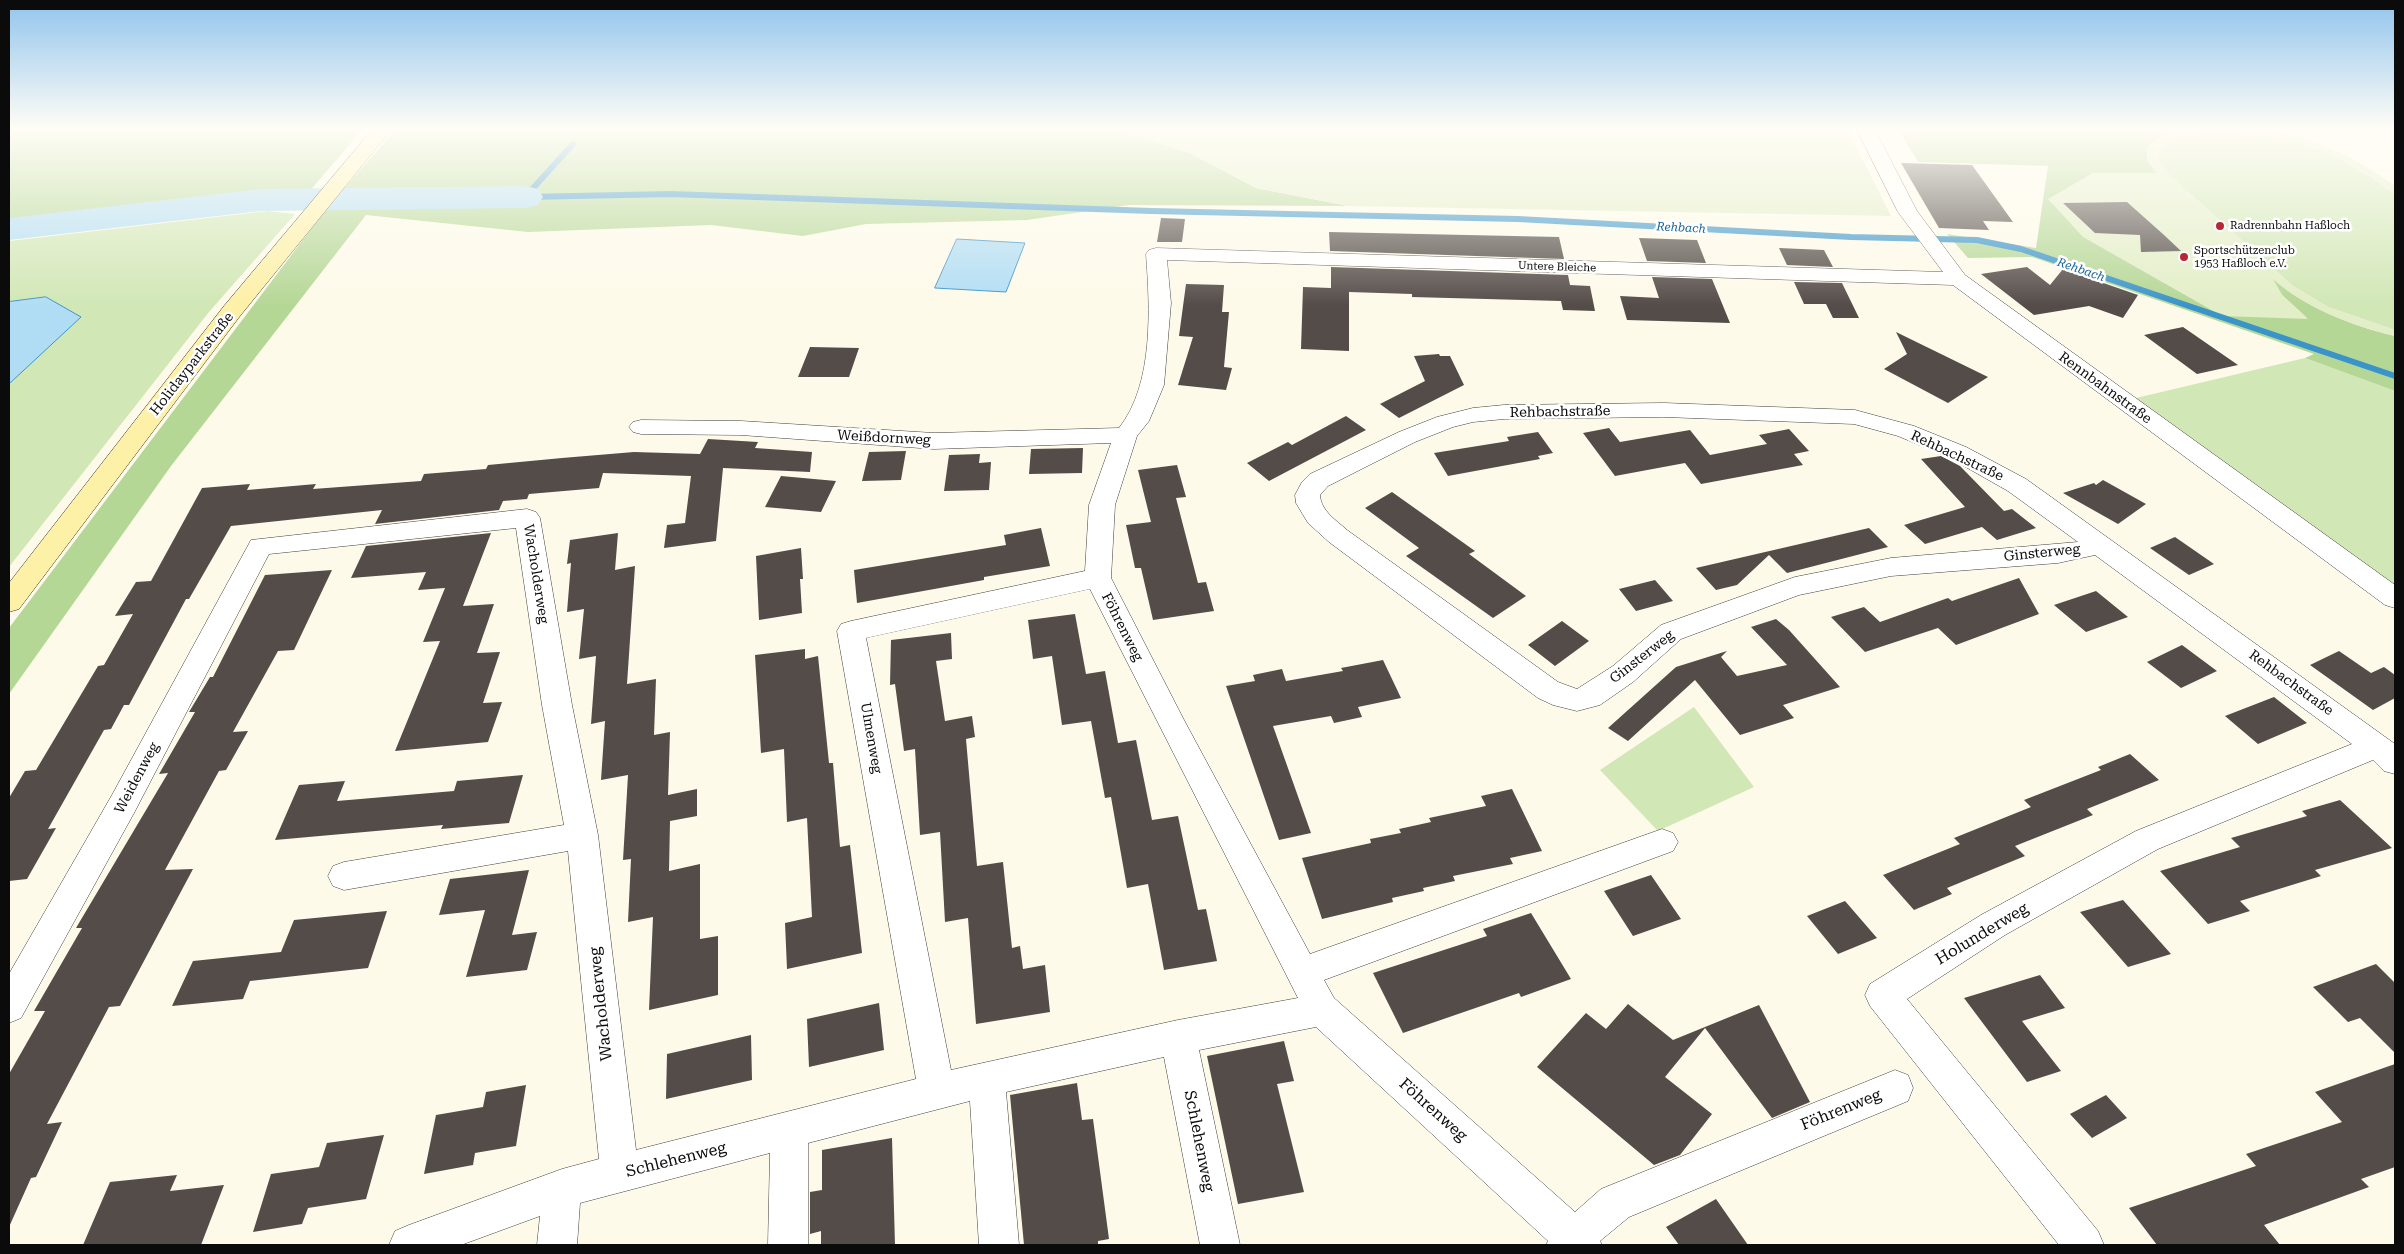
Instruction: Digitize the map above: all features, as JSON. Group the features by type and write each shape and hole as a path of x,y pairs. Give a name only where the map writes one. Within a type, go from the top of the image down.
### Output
{"main road":[{"name":"Holidayparkstraße","path":"9,602 232,311 333,189"}],"street":[{"name":"Rennbahnstraße","path":"1896,189 1908,212 1958,279 2395,598"},
{"name":"Untere Bleiche","path":"1156,254 1958,279"},
{"name":"Föhrenweg","path":"1156,254 1160,303 1153,385 1138,422 1126,435 1102,505 1098,578 1175,731 1322,1010 1574,1243 1615,1203 1895,1088"},
{"name":"Rehbachstraße","path":"1308,500 1308,492 1311,485 1318,480 1407,437 1445,422 1474,415 1504,412 1664,410 1855,418 1906,431 1957,452 2017,485 2386,754"},
{"name":"Weißdornweg","path":"641,427 741,428 934,441 1126,435"},
{"name":"Ginsterweg","path":"1308,500 1312,512 1338,536 1548,690 1563,697 1577,700 1590,697 1671,632 1795,586 1891,568 2058,554 2082,550 2099,543"},
{"name":"Wacholderweg","path":"260,546 527,518 557,705 582,835 620,1174"},
{"name":"Weidenweg","path":"9,1008 123,804 260,546"},
{"name":"Ulmenweg","path":"937,1092 851,630 1098,578"},
{"name":"Holunderweg","path":"2084,1245 1882,995 1993,926 2147,840 2386,754"},
{"path":"344,876 582,835"},
{"path":"1303,972 1662,842"},
{"name":"Schlehenweg","path":"409,1245 562,1188 987,1079 1178,1037 1322,1010"},
{"name":"Schlehenweg","path":"1178,1037 1220,1245"},
{"path":"987,1079 999,1245"},
{"path":"788,1245 789,1131"},
{"path":"557,1245 562,1188"}],"green space":[{"path":"9,189 312,189 295,208 268,209 9,239"},
{"path":"344,189 1259,189 1348,206 1129,205 1027,220 866,224 803,236 711,225 528,232 366,215 171,466 9,694 9,628 324,212"},
{"path":"1259,189 1877,189 1891,216 1348,206"},
{"path":"2045,189 2116,189 2307,318 2282,295 2271,277 2298,297 2329,314 2362,327 2395,336 2395,391 2305,358 2314,354 2032,257 1968,258 1947,234 2036,248"},
{"name":"Sportschützenclub 1953 Haßloch e.V.","path":"2066,189 2184,189 2293,286 2328,307 2395,330 2395,336 2330,315 2300,299 2273,279 2282,295 2308,319 2222,316 2083,237 2048,199"},
{"path":"2184,189 2387,189 2395,194 2395,330 2328,307 2293,286"},
{"path":"2387,189 2395,189 2395,194"},
{"path":"268,211 295,214 209,312 9,567 9,384 81,317 46,297 9,302 9,241"},
{"path":"2305,358 2395,391 2395,589 2132,399"},
{"path":"1694,707 1754,787 1658,831 1600,770"}],"water":[{"path":"957,239 1025,243 1006,292 935,288"},
{"path":"46,297 81,317 9,384 9,302"}],"building":[{"path":"1916,189 1989,189 2013,222 1983,221 1989,230 1939,228"},
{"path":"2127,202 2181,251 2141,252 2140,235 2095,233 2063,203"},
{"path":"1161,218 1185,219 1182,242 1157,242"},
{"path":"1329,232 1559,237 1564,259 1330,251"},
{"path":"1639,238 1697,240 1706,263 1647,261"},
{"path":"1779,248 1824,250 1833,267 1787,265"},
{"path":"1331,267 1568,275 1570,285 1590,286 1595,311 1563,310 1561,301 1412,297 1412,294 1349,292 1349,351 1301,349 1303,287 1331,288"},
{"path":"2027,267 2050,285 2063,269 2138,295 2123,318 2089,306 2034,315 1981,274"},
{"path":"1652,277 1712,279 1730,323 1627,320 1620,296 1659,298"},
{"path":"1794,282 1842,283 1859,318 1833,318 1826,304 1804,304"},
{"path":"1186,284 1224,285 1222,312 1229,312 1224,367 1232,368 1226,390 1178,385 1193,337 1179,336"},
{"path":"2183,327 2238,365 2197,374 2144,335"},
{"path":"1896,332 1988,377 1948,403 1884,369 1907,354"},
{"path":"810,347 859,348 849,377 798,377"},
{"path":"1439,354 1440,356 1450,356 1464,385 1399,418 1380,404 1425,381 1414,356"},
{"path":"1346,416 1366,430 1269,481 1247,463 1288,442 1292,445"},
{"path":"1609,428 1620,442 1690,430 1710,455 1767,444 1759,435 1789,429 1809,451 1794,454 1803,465 1701,484 1685,463 1615,476 1583,433"},
{"path":"1538,432 1553,453 1538,456 1540,459 1448,476 1434,453 1509,441 1507,437"},
{"path":"708,439 758,442 755,448 812,452 810,472 723,468 716,541 664,548 667,525 685,523 691,476 603,473 599,488 529,494 527,499 503,501 499,510 375,524 382,510 231,526 189,599 186,599 129,705 124,705 111,729 104,730 48,829 56,828 27,879 9,881 9,798 25,771 36,770 98,666 104,665 133,614 115,616 136,582 151,581 202,488 250,484 247,490 316,484 313,489 421,481 424,474 486,469 488,465 562,458 634,452 700,454"},
{"path":"1083,448 1082,473 1029,474 1031,449"},
{"path":"906,451 901,480 862,481 869,452"},
{"path":"980,454 979,463 991,462 989,490 944,491 949,455"},
{"path":"1941,456 1960,466 2004,511 2012,509 2036,528 1997,540 1982,527 1925,544 1904,525 1965,507 1921,459"},
{"path":"1177,465 1186,497 1176,498 1198,583 1206,582 1214,611 1153,620 1141,568 1135,568 1126,525 1151,522 1138,470"},
{"path":"781,476 836,481 821,512 765,507"},
{"path":"2103,480 2146,504 2118,524 2063,493 2094,483 2096,485"},
{"path":"1392,492 1475,551 1469,554 1526,596 1493,618 1406,556 1419,548 1365,508"},
{"path":"1041,528 1050,566 984,577 984,580 857,603 854,570 1006,545 1004,535"},
{"path":"1869,528 1888,547 1787,573 1769,555 1737,585 1716,590 1696,568"},
{"path":"491,533 463,606 494,604 477,653 500,652 483,703 502,702 488,742 395,751 440,641 423,642 445,588 418,590 426,572 351,578 366,546"},
{"path":"618,533 615,570 635,566 627,684 656,679 654,735 670,732 668,795 697,789 697,816 670,821 669,871 700,864 700,939 718,936 718,995 649,1010 653,917 628,922 631,859 623,860 628,775 601,780 605,721 591,724 596,656 579,659 584,609 567,612 571,563 567,564 570,540"},
{"path":"2175,537 2214,564 2189,575 2150,548"},
{"path":"801,548 803,579 800,579 802,613 759,620 756,556"},
{"path":"332,570 294,650 278,651 233,732 248,731 226,770 219,771 165,870 193,869 120,1006 109,1007 47,1124 62,1122 36,1177 31,1178 9,1227 9,1074 45,1011 34,1011 82,928 76,928 168,773 159,774 195,712 189,712 210,677 213,677 265,575"},
{"path":"2019,578 2039,614 1956,645 1938,628 1865,652 1831,617 1864,607 1880,622 1948,598 1952,601"},
{"path":"1655,580 1673,601 1636,611 1619,589"},
{"path":"2096,591 2128,617 2086,632 2054,605"},
{"path":"1075,614 1086,674 1105,671 1118,743 1136,740 1152,820 1178,816 1198,910 1206,909 1217,961 1164,970 1148,884 1127,888 1111,797 1105,798 1091,721 1062,725 1052,656 1033,659 1028,620"},
{"path":"1776,619 1789,630 1840,687 1783,705 1794,718 1740,735 1695,680 1628,741 1608,728 1676,667 1727,651 1721,657 1737,676 1787,665 1751,627"},
{"path":"1562,621 1589,641 1555,666 1528,645"},
{"path":"951,633 952,659 936,661 945,721 972,716 975,737 966,739 977,866 1003,862 1012,948 1020,946 1023,969 1045,965 1050,1012 976,1024 968,918 945,922 940,832 920,835 915,749 904,751 895,684 890,685 891,640"},
{"path":"2182,645 2217,671 2181,688 2147,662"},
{"path":"805,649 805,659 818,656 829,763 833,763 840,847 850,845 862,953 787,969 785,923 812,917 807,818 787,822 784,749 761,753 755,655"},
{"path":"2339,651 2371,673 2384,667 2395,675 2395,698 2373,710 2310,665"},
{"path":"1383,660 1401,698 1358,707 1362,717 1334,723 1331,716 1273,726 1311,833 1279,840 1226,686 1255,681 1253,675 1282,669 1286,681 1343,671 1341,668"},
{"path":"2274,697 2307,723 2258,744 2225,716"},
{"path":"2130,754 2159,780 2087,809 2093,815 2015,846 2025,856 1947,888 1952,894 1914,910 1883,875 1960,844 1954,838 2031,807 2024,800 2101,770 2098,767"},
{"path":"523,775 509,823 441,829 443,825 275,840 299,785 345,781 337,801 454,791 457,781"},
{"path":"1512,789 1542,851 1510,858 1513,864 1453,876 1455,881 1423,888 1424,891 1392,898 1393,902 1322,919 1302,858 1371,843 1370,839 1401,833 1399,829 1431,822 1429,818 1486,806 1481,796"},
{"path":"2340,800 2392,848 2315,870 2321,876 2240,901 2250,911 2208,924 2160,871 2240,847 2231,838 2307,816 2302,811"},
{"path":"529,870 512,935 537,932 527,970 466,977 485,910 439,915 450,879"},
{"path":"1651,875 1681,919 1633,936 1604,891"},
{"path":"2123,900 2171,954 2128,967 2080,912"},
{"path":"1845,901 1877,938 1838,954 1807,916"},
{"path":"387,911 368,968 250,981 243,999 172,1006 193,961 281,952 294,920"},
{"path":"1531,913 1571,979 1521,997 1519,993 1403,1033 1373,973 1487,936 1483,929"},
{"path":"2376,964 2395,983 2395,1053 2360,1018 2348,1022 2313,987"},
{"path":"2040,975 2065,1008 2022,1021 2061,1071 2027,1082 1964,998"},
{"path":"879,1003 884,1050 809,1067 807,1019"},
{"path":"1628,1004 1673,1040 1759,1005 1810,1102 1772,1118 1705,1028 1665,1077 1712,1114 1680,1155 1654,1165 1537,1067 1586,1013 1606,1029"},
{"path":"751,1035 752,1080 666,1099 667,1054"},
{"path":"1284,1041 1294,1081 1277,1084 1304,1192 1238,1204 1207,1056"},
{"path":"2395,1064 2395,1167 2361,1179 2369,1187 2264,1225 2280,1245 2157,1245 2129,1208 2256,1166 2246,1154 2342,1122 2315,1092"},
{"path":"1077,1083 1082,1120 1093,1119 1109,1239 1098,1241 1098,1245 1024,1245 1010,1095"},
{"path":"526,1085 516,1146 475,1153 473,1165 424,1174 436,1115 483,1107 486,1092"},
{"path":"2106,1095 2127,1118 2092,1138 2070,1114"},
{"path":"384,1135 366,1199 308,1208 302,1224 253,1232 271,1174 319,1167 327,1143"},
{"path":"892,1138 895,1245 821,1245 821,1231 810,1234 810,1192 822,1190 822,1150"},
{"path":"177,1175 170,1191 224,1185 201,1245 83,1245 110,1182"},
{"path":"1716,1199 1748,1245 1679,1245 1666,1227"}],"waterway":[{"name":"Rehbach","path":"533,189 525,197 671,194 1151,211 1518,219 1851,237 1977,240 2021,249 2395,376"},
{"name":"Rehbach","path":"9,229 261,200 525,197"}],"place":[{"name":"Radrennbahn Haßloch","path":"2220,226"},
{"name":"Sportschützenclub 1953 Haßloch e.V.","path":"2184,257"}]}
